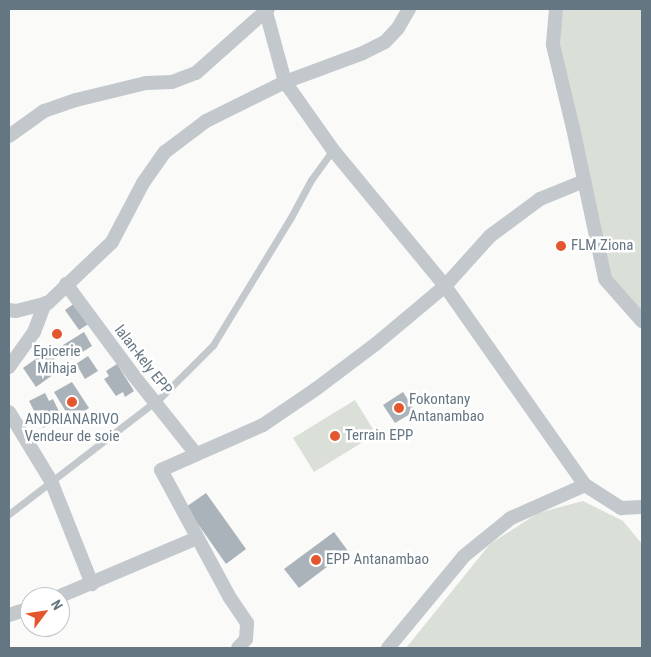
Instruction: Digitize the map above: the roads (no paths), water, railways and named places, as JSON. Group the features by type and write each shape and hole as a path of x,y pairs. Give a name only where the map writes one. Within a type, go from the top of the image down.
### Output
{"street":[{"path":"9,367 34,332 45,304 112,242 143,183 165,152 206,122 285,82 363,53 384,42 398,28 410,9"},
{"path":"556,9 553,45 605,279 642,321"},
{"path":"9,136 44,111 76,100 146,83 172,82 196,73 267,11 285,82 333,150 445,286 585,485 621,508 642,507"},
{"path":"238,648 246,639 247,624 230,598 161,470 263,425 316,389 377,343 445,286 490,236 540,199 584,181"},
{"name":"lalan-kely EPP","path":"66,284 134,376 196,454"},
{"path":"9,310 16,311 45,304"},
{"path":"9,412 51,481 92,584"},
{"path":"388,648 464,556 511,518 585,485"},
{"path":"70,592 197,538"}],"lane":[{"path":"9,514 161,397 213,345 286,226 311,180 333,150"}],"place":[{"name":"FLM Ziona","path":"561,246"},
{"name":"Epicerie Mihaja","path":"57,334"},
{"name":"ANDRIANARIVO Vendeur de soie","path":"72,402"},
{"name":"Fokontany Antanambao","path":"399,408"},
{"name":"Terrain EPP","path":"335,436"},
{"name":"EPP Antanambao","path":"316,560"}]}
